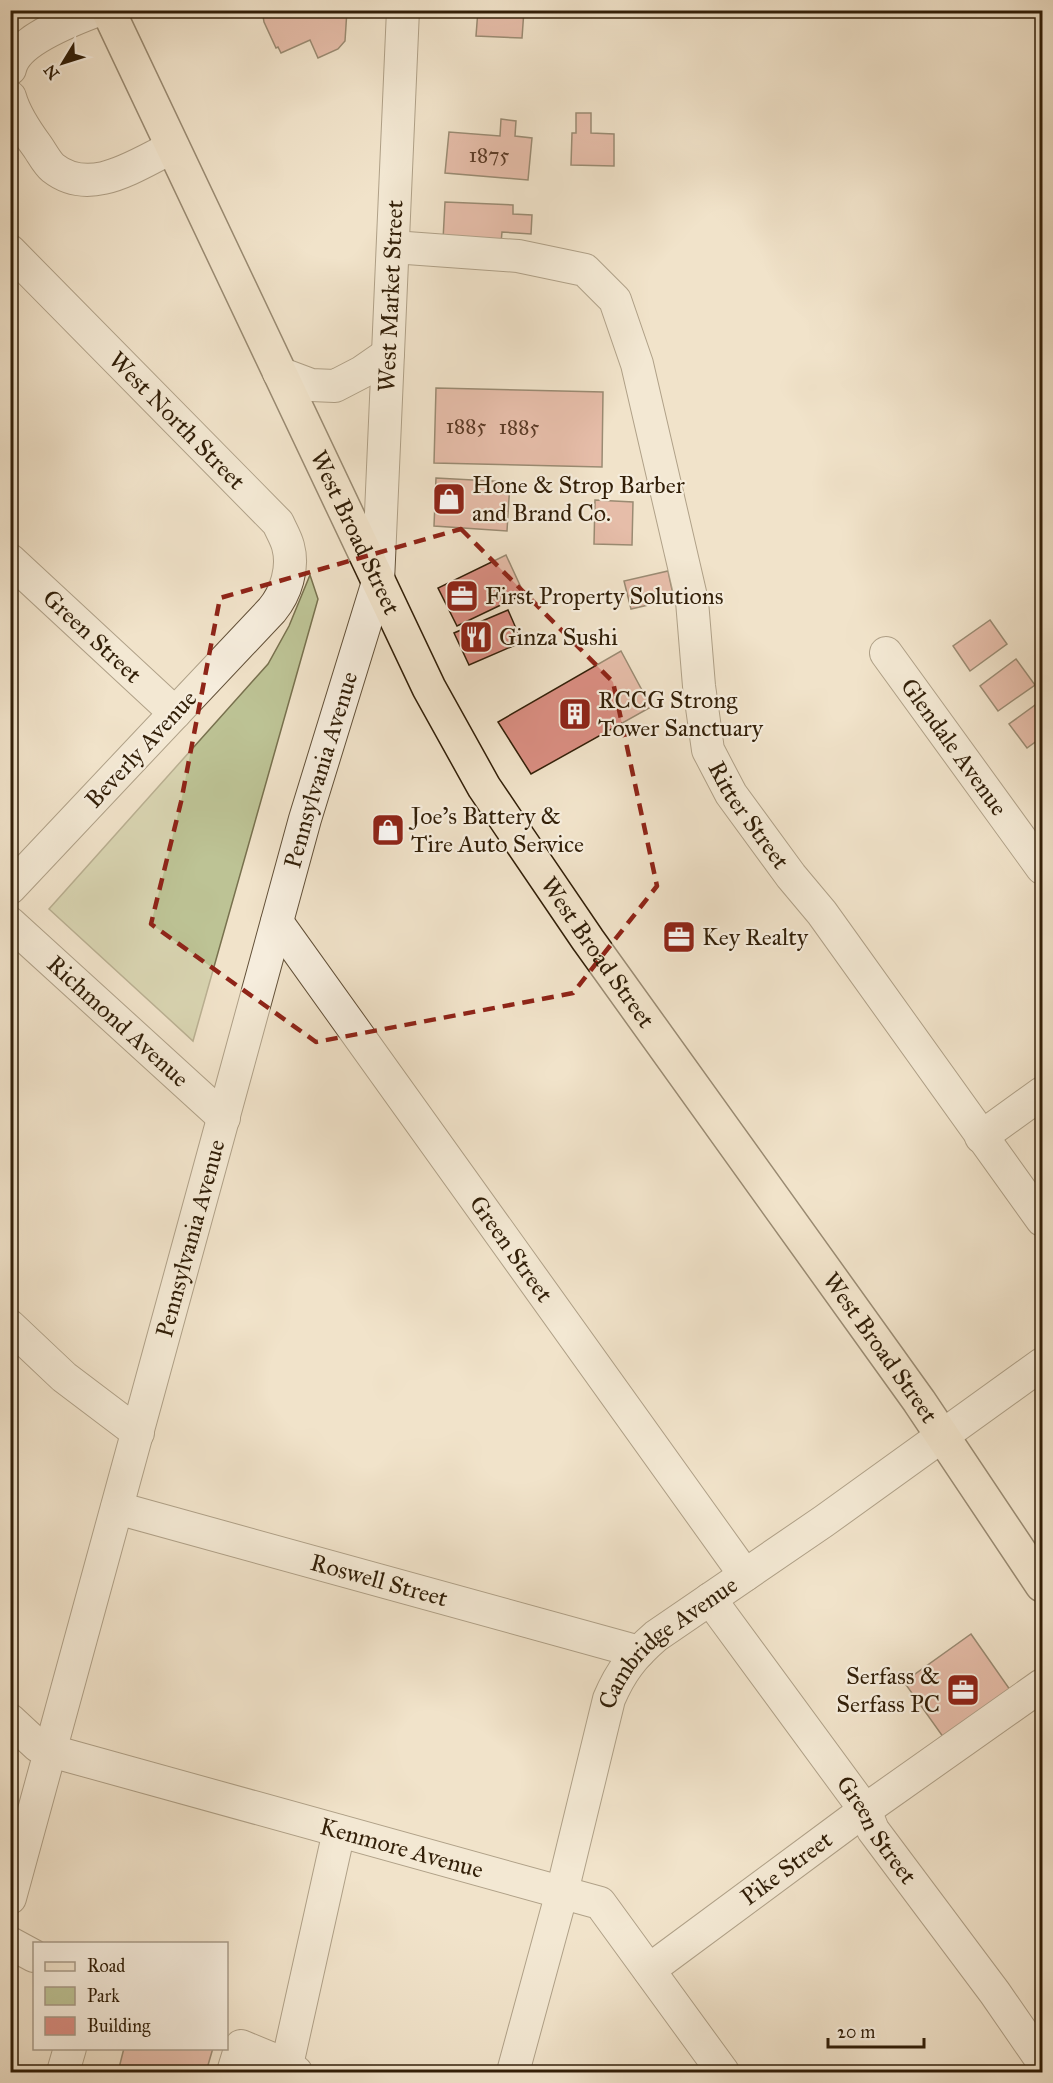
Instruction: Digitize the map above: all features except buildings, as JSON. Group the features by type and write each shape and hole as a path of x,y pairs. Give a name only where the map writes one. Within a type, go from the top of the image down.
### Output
{"main road":[{"name":"West Broad Street","path":"108,10 429,688 484,787 588,940 942,1436 1042,1585"}],"street":[{"path":"10,69 12,61 26,46 65,22 98,10"},
{"name":"West Market Street","path":"378,582 403,10"},
{"path":"10,97 27,131 52,167 72,179 96,181 118,174 173,147"},
{"name":"Ritter Street","path":"393,247 518,256 585,270 615,300 637,364 692,601 699,686 708,750 731,794 791,876 822,913 1042,1220"},
{"name":"West North Street","path":"10,251 278,523 288,545 290,564 286,588 272,610"},
{"path":"279,373 311,385 335,386 362,372 388,354"},
{"name":"Green Street","path":"10,560 175,713"},
{"name":"Pennsylvania Avenue","path":"10,1898 305,819 378,582"},
{"name":"Beverly Avenue","path":"10,888 272,610"},
{"name":"Glendale Avenue","path":"886,653 1042,867"},
{"name":"Green Street","path":"277,922 745,1575"},
{"name":"Richmond Avenue","path":"10,923 224,1118"},
{"path":"981,1137 1042,1093"},
{"path":"10,1326 64,1377 138,1433"},
{"name":"Cambridge Avenue","path":"513,2073 562,1892 609,1699 619,1676 656,1636 1042,1364"},
{"name":"Roswell Street","path":"117,1508 639,1652"},
{"name":"Green Street","path":"710,1599 865,1810 873,1830 995,1993 1042,2061"},
{"name":"Pike Street","path":"649,1970 865,1810 1042,1686"},
{"name":"Kenmore Avenue","path":"10,1720 38,1746 51,1751 600,1903 723,2073"},
{"path":"233,2073 241,2046 292,2069 339,1831"},
{"path":"10,1943 33,1955"},
{"path":"63,2073 70,2050"}],"highlighted area":[{"path":"461,529 613,682 657,886 573,993 316,1042 151,924 181,802 220,598"}],"green space":[{"path":"310,575 318,599 193,1041 49,909 268,664 289,626"}],"place":[{"name":"Hone & Strop Barber and Brand Co.","path":"449,499"},
{"name":"First Property Solutions","path":"462,596"},
{"name":"Ginza Sushi","path":"476,637"},
{"name":"RCCG Strong Tower Sanctuary","path":"575,714"},
{"name":"Joe's Battery & Tire Auto Service","path":"388,830"},
{"name":"Key Realty","path":"679,937"},
{"name":"Serfass & Serfass PC","path":"963,1690"}]}
